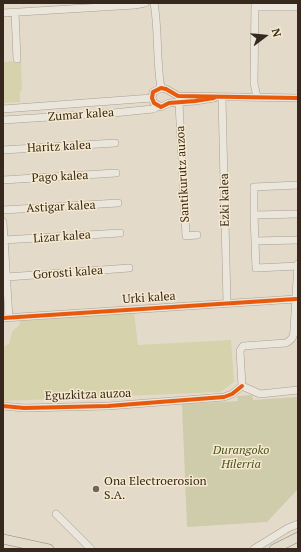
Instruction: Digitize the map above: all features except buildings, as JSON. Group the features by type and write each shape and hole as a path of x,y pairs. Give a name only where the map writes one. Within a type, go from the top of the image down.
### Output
{"main road":[{"path":"274,549 298,537"},
{"path":"3,539 49,549"}],"street":[{"path":"3,13 94,5 145,3"},
{"path":"154,3 158,73 161,88"},
{"path":"257,97 254,83 255,5 298,7"},
{"path":"15,12 18,59"},
{"path":"214,98 169,103 164,106 159,106 154,103 152,98 153,92 161,88 166,89 178,96 214,98 298,98"},
{"path":"169,92 171,98 169,103"},
{"path":"3,109 152,98"},
{"name":"Ezki kalea","path":"222,98 227,303"},
{"name":"Santikurutz auzoa","path":"179,103 186,236 196,235"},
{"name":"Zumar kalea","path":"3,120 113,113 153,109 159,106"},
{"name":"Haritz kalea","path":"3,150 115,144"},
{"name":"Pago kalea","path":"3,180 116,173"},
{"path":"298,185 254,186 256,268 298,265 294,336 286,343 244,346 240,351 242,386 260,394 298,390"},
{"name":"Astigar kalea","path":"3,210 118,203"},
{"path":"254,215 298,214"},
{"path":"3,222 7,277 6,318"},
{"name":"Lizar kalea","path":"4,240 120,233"},
{"path":"255,241 298,240"},
{"name":"Gorosti kalea","path":"7,277 129,268"},
{"name":"Urki kalea","path":"6,318 296,299"},
{"name":"Eguzkitza auzoa","path":"3,406 24,408 108,406 224,397 232,394 242,386"},
{"path":"56,514 91,549"},
{"path":"254,549 288,528 298,524"}],"shaded area":[{"path":"21,61 22,90 20,92 20,102 3,103 3,62"},
{"path":"134,313 138,345 231,340 234,382 220,392 3,401 3,347 9,344 12,332 20,324 19,321"}],"green space":[{"name":"Durangoko Hilerria","path":"252,395 253,400 298,397 298,489 267,522 187,527 182,404 238,401 237,396"}],"cycle path":[{"path":"214,98 169,103 161,107 154,103 152,98 153,92 161,88 166,89 178,96 298,98"},
{"path":"3,318 296,299"},
{"path":"3,406 24,408 108,406 224,397 232,394 242,386"}],"place":[{"name":"Ona Electroerosion S.A.","path":"96,489"}]}
